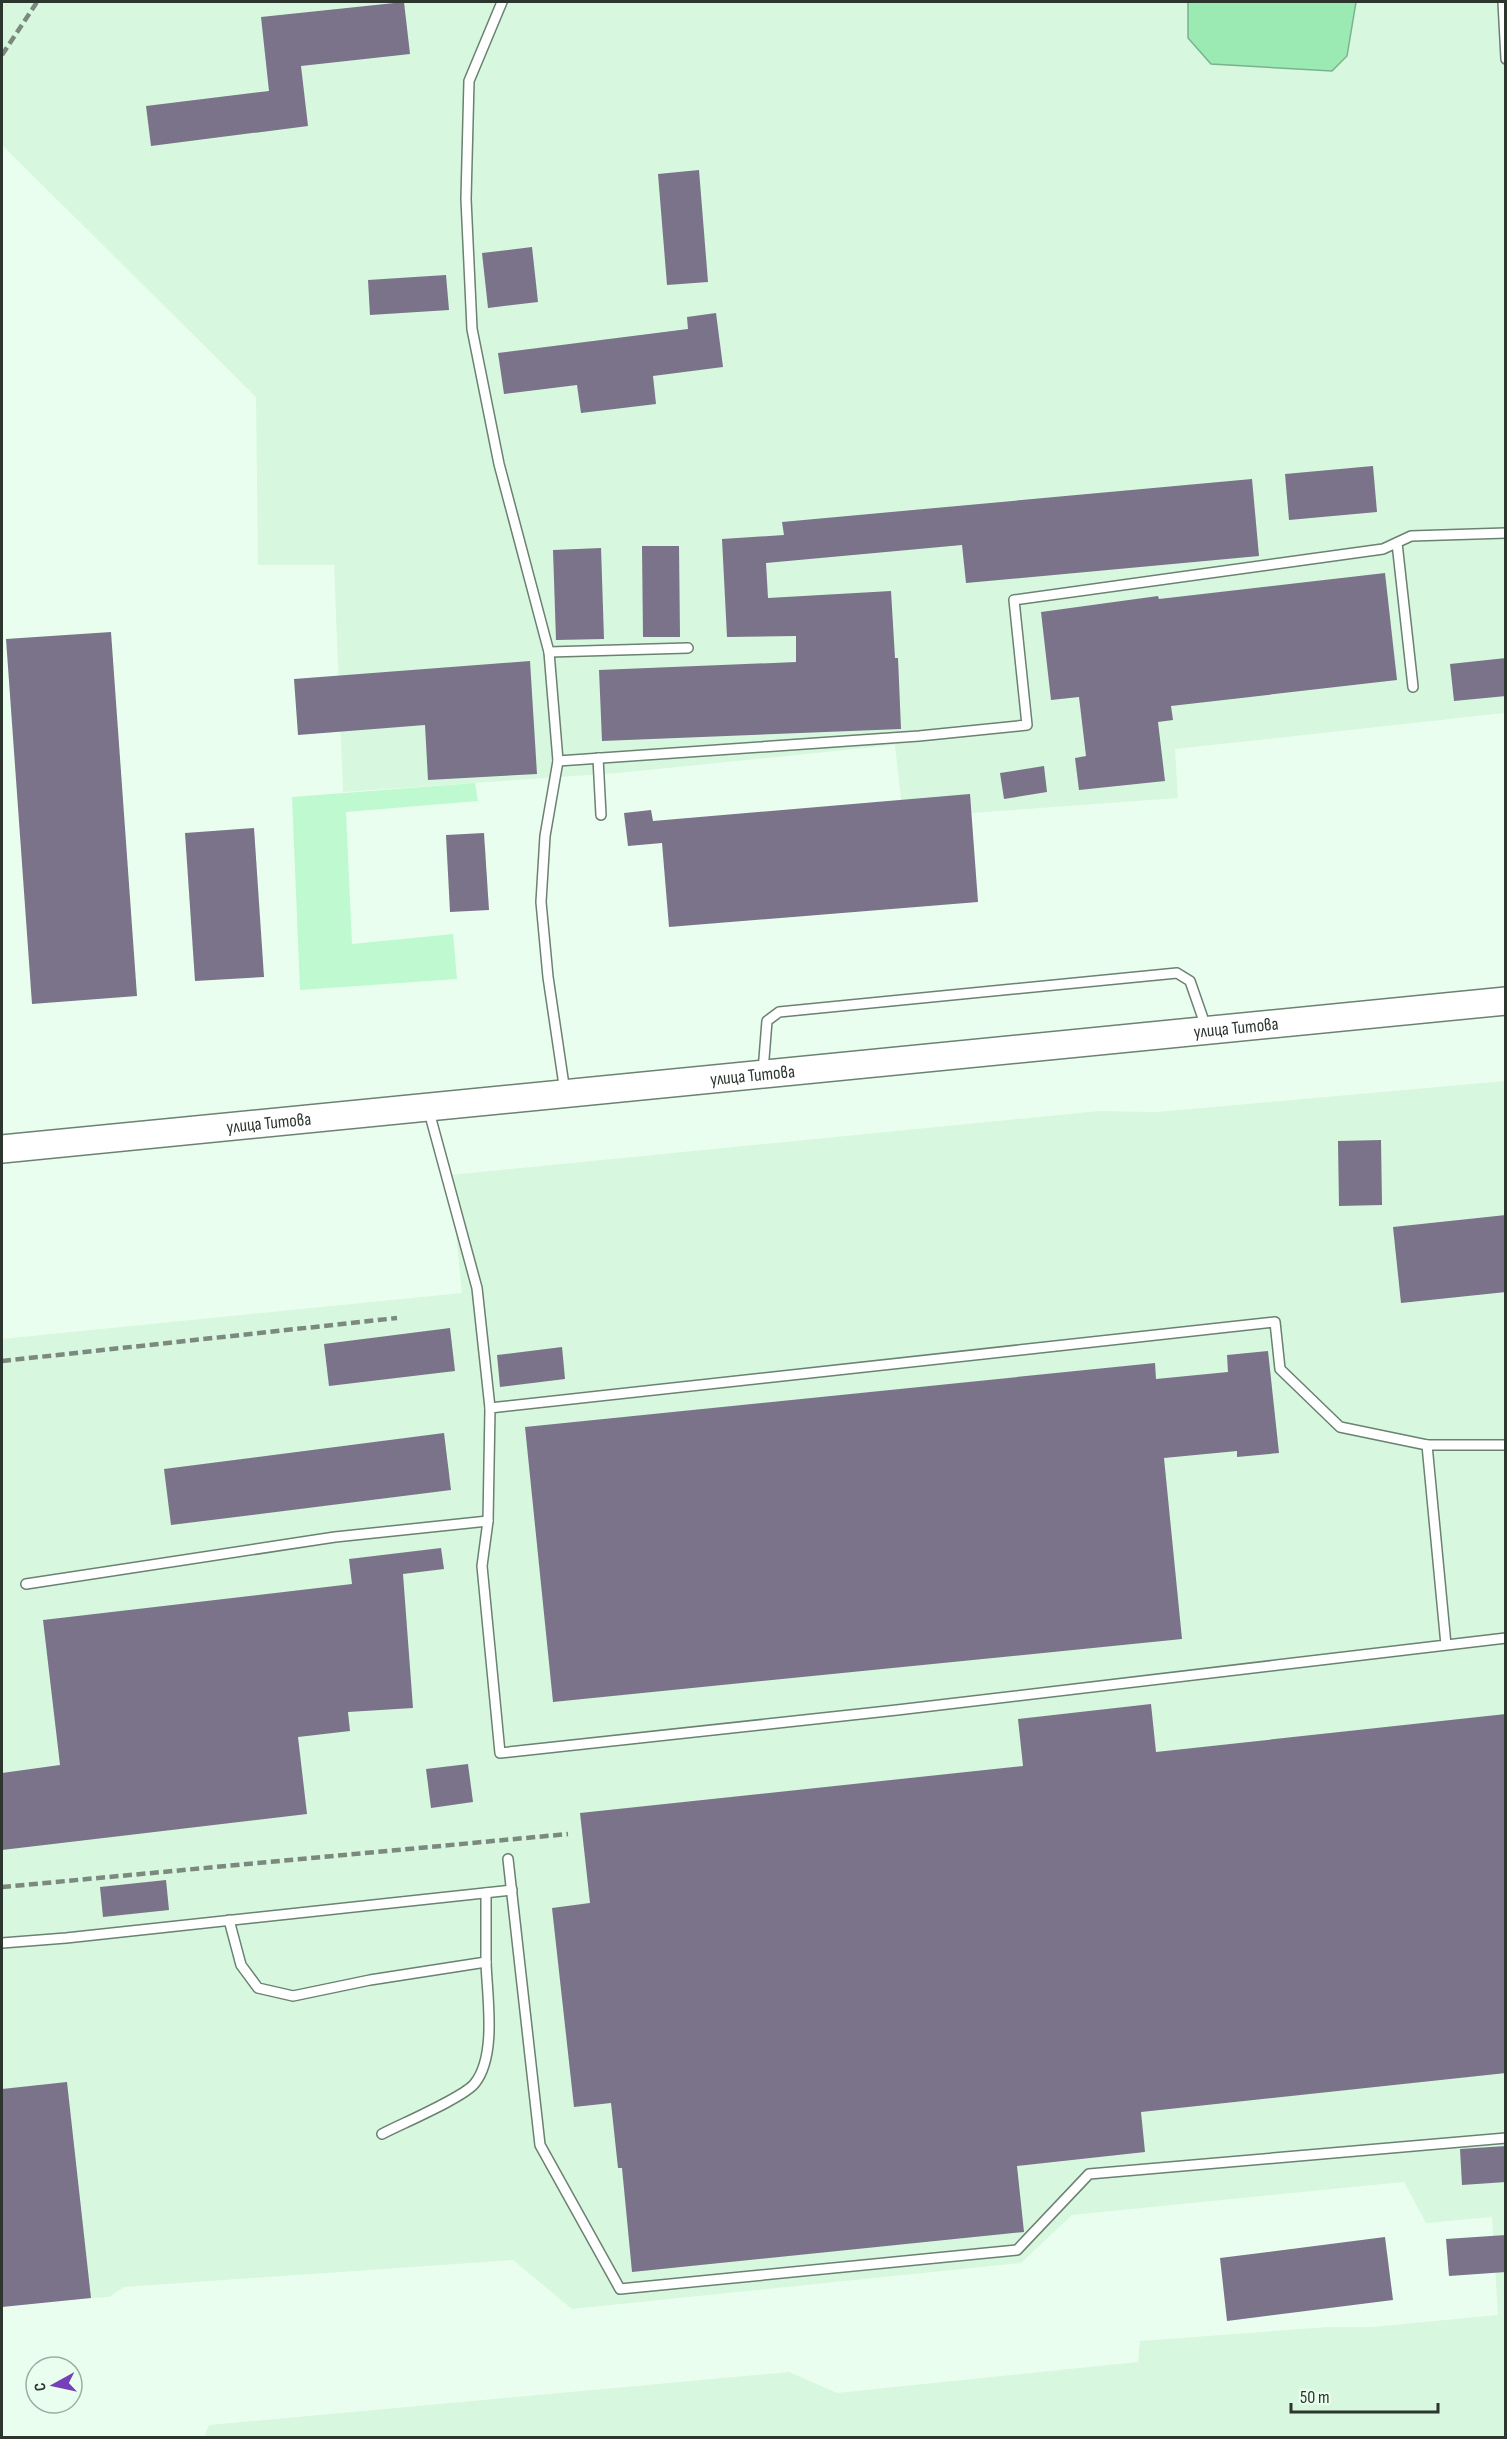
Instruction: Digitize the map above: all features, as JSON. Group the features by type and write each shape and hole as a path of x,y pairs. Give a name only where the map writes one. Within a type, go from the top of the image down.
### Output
{"main road":[{"name":"улица Титова","path":"2,1149 763,1072 1506,1001"}],"lane":[{"path":"502,2 470,81 466,199 472,329 499,464 549,652 558,761 545,836 541,902 548,977 565,1092"},
{"path":"1503,2 1506,59"},
{"path":"558,761 919,736 1027,725 1014,600 1383,549 1412,536 1506,533"},
{"path":"1397,543 1413,687"},
{"path":"549,652 688,648"},
{"path":"598,758 600,814"},
{"path":"763,1072 767,1021 779,1012 1130,977 1177,973 1190,981 1207,1029"},
{"path":"427,1106 477,1288 490,1408 488,1521 482,1566 500,1753 897,1710 1506,1638"},
{"path":"490,1408 1275,1323 1280,1369 1340,1427 1427,1445 1506,1445"},
{"path":"1427,1445 1446,1645"},
{"path":"26,1584 335,1537 488,1521"},
{"path":"508,1859 540,2145 620,2289 1017,2250 1089,2174 1506,2138"},
{"path":"2,1942 512,1890"},
{"path":"382,2134 448,2101 475,2084 490,2051 486,1893"},
{"path":"230,1920 241,1965 258,1988 293,1996 370,1980 486,1962"}],"shaded area":[{"path":"2,2 1505,2 1505,713 1175,749 1178,798 903,818 895,745 618,773 343,792 334,565 258,565 256,397 2,145"},
{"path":"1188,2 1356,2 1347,56 1332,71 1211,64 1188,38"},
{"path":"475,783 478,801 346,812 352,944 453,934 457,979 300,990 292,797"},
{"path":"1505,1081 1505,2437 204,2437 209,2425 789,2372 837,2393 1138,2362 1140,2341 1328,2327 1371,2327 1498,2315 1492,2217 1426,2223 1404,2182 1072,2215 1021,2263 572,2309 513,2260 124,2287 109,2297 2,2304 2,1339 462,1293 450,1175 1099,1111 1157,1112"}],"building":[{"path":"404,2 410,54 301,66 308,126 151,146 146,106 269,91 261,17"},
{"path":"699,170 708,282 667,285 658,174"},
{"path":"532,247 538,302 488,308 482,253"},
{"path":"446,275 449,310 370,315 368,280"},
{"path":"716,313 723,367 653,376 656,404 581,413 577,385 504,394 498,353 688,329 687,317"},
{"path":"1373,466 1377,512 1289,520 1285,474"},
{"path":"1252,479 1259,556 966,583 962,545 766,563 768,598 891,591 895,658 898,658 901,729 602,741 599,670 796,662 796,636 727,637 722,539 784,535 782,522"},
{"path":"642,546 679,546 680,637 643,637"},
{"path":"601,548 604,639 556,640 553,550"},
{"path":"1385,573 1397,680 1171,706 1173,720 1158,722 1165,781 1079,790 1075,758 1086,756 1079,697 1051,700 1041,612 1158,596 1159,599"},
{"path":"111,632 137,996 32,1004 6,639"},
{"path":"1506,658 1506,696 1454,701 1450,664"},
{"path":"530,661 537,774 428,780 425,725 298,735 294,679"},
{"path":"1044,766 1047,792 1004,799 1000,773"},
{"path":"970,794 978,902 669,927 662,843 628,846 624,813 651,810 653,821"},
{"path":"254,828 264,977 195,981 185,833"},
{"path":"484,833 489,910 450,912 446,835"},
{"path":"1381,1140 1382,1205 1339,1206 1338,1141"},
{"path":"1506,1215 1506,1292 1401,1303 1393,1227"},
{"path":"450,1328 455,1371 329,1386 324,1344"},
{"path":"562,1347 565,1379 500,1387 497,1355"},
{"path":"1268,1351 1279,1453 1237,1457 1237,1451 1164,1458 1182,1639 553,1702 525,1427 1155,1363 1156,1379 1228,1372 1227,1355"},
{"path":"444,1433 451,1490 171,1525 164,1469"},
{"path":"441,1548 444,1569 403,1574 413,1708 348,1712 350,1731 298,1737 307,1814 2,1850 2,1773 60,1765 43,1620 352,1584 349,1559"},
{"path":"1151,1704 1156,1752 1506,1714 1506,2073 1141,2112 1145,2152 1017,2166 1024,2232 632,2272 622,2168 618,2168 611,2103 574,2107 552,1908 590,1903 580,1813 1023,1766 1018,1719"},
{"path":"468,1764 473,1802 431,1808 426,1769"},
{"path":"166,1880 169,1910 103,1917 100,1887"},
{"path":"67,2082 91,2298 2,2307 2,2089"},
{"path":"1506,2146 1506,2182 1462,2185 1460,2149"},
{"path":"1506,2235 1506,2272 1449,2276 1446,2239"},
{"path":"1385,2237 1393,2300 1227,2321 1220,2258"}],"railway":[{"path":"2,55 37,2"},
{"path":"2,1361 397,1318"},
{"path":"2,1887 568,1834"}]}
